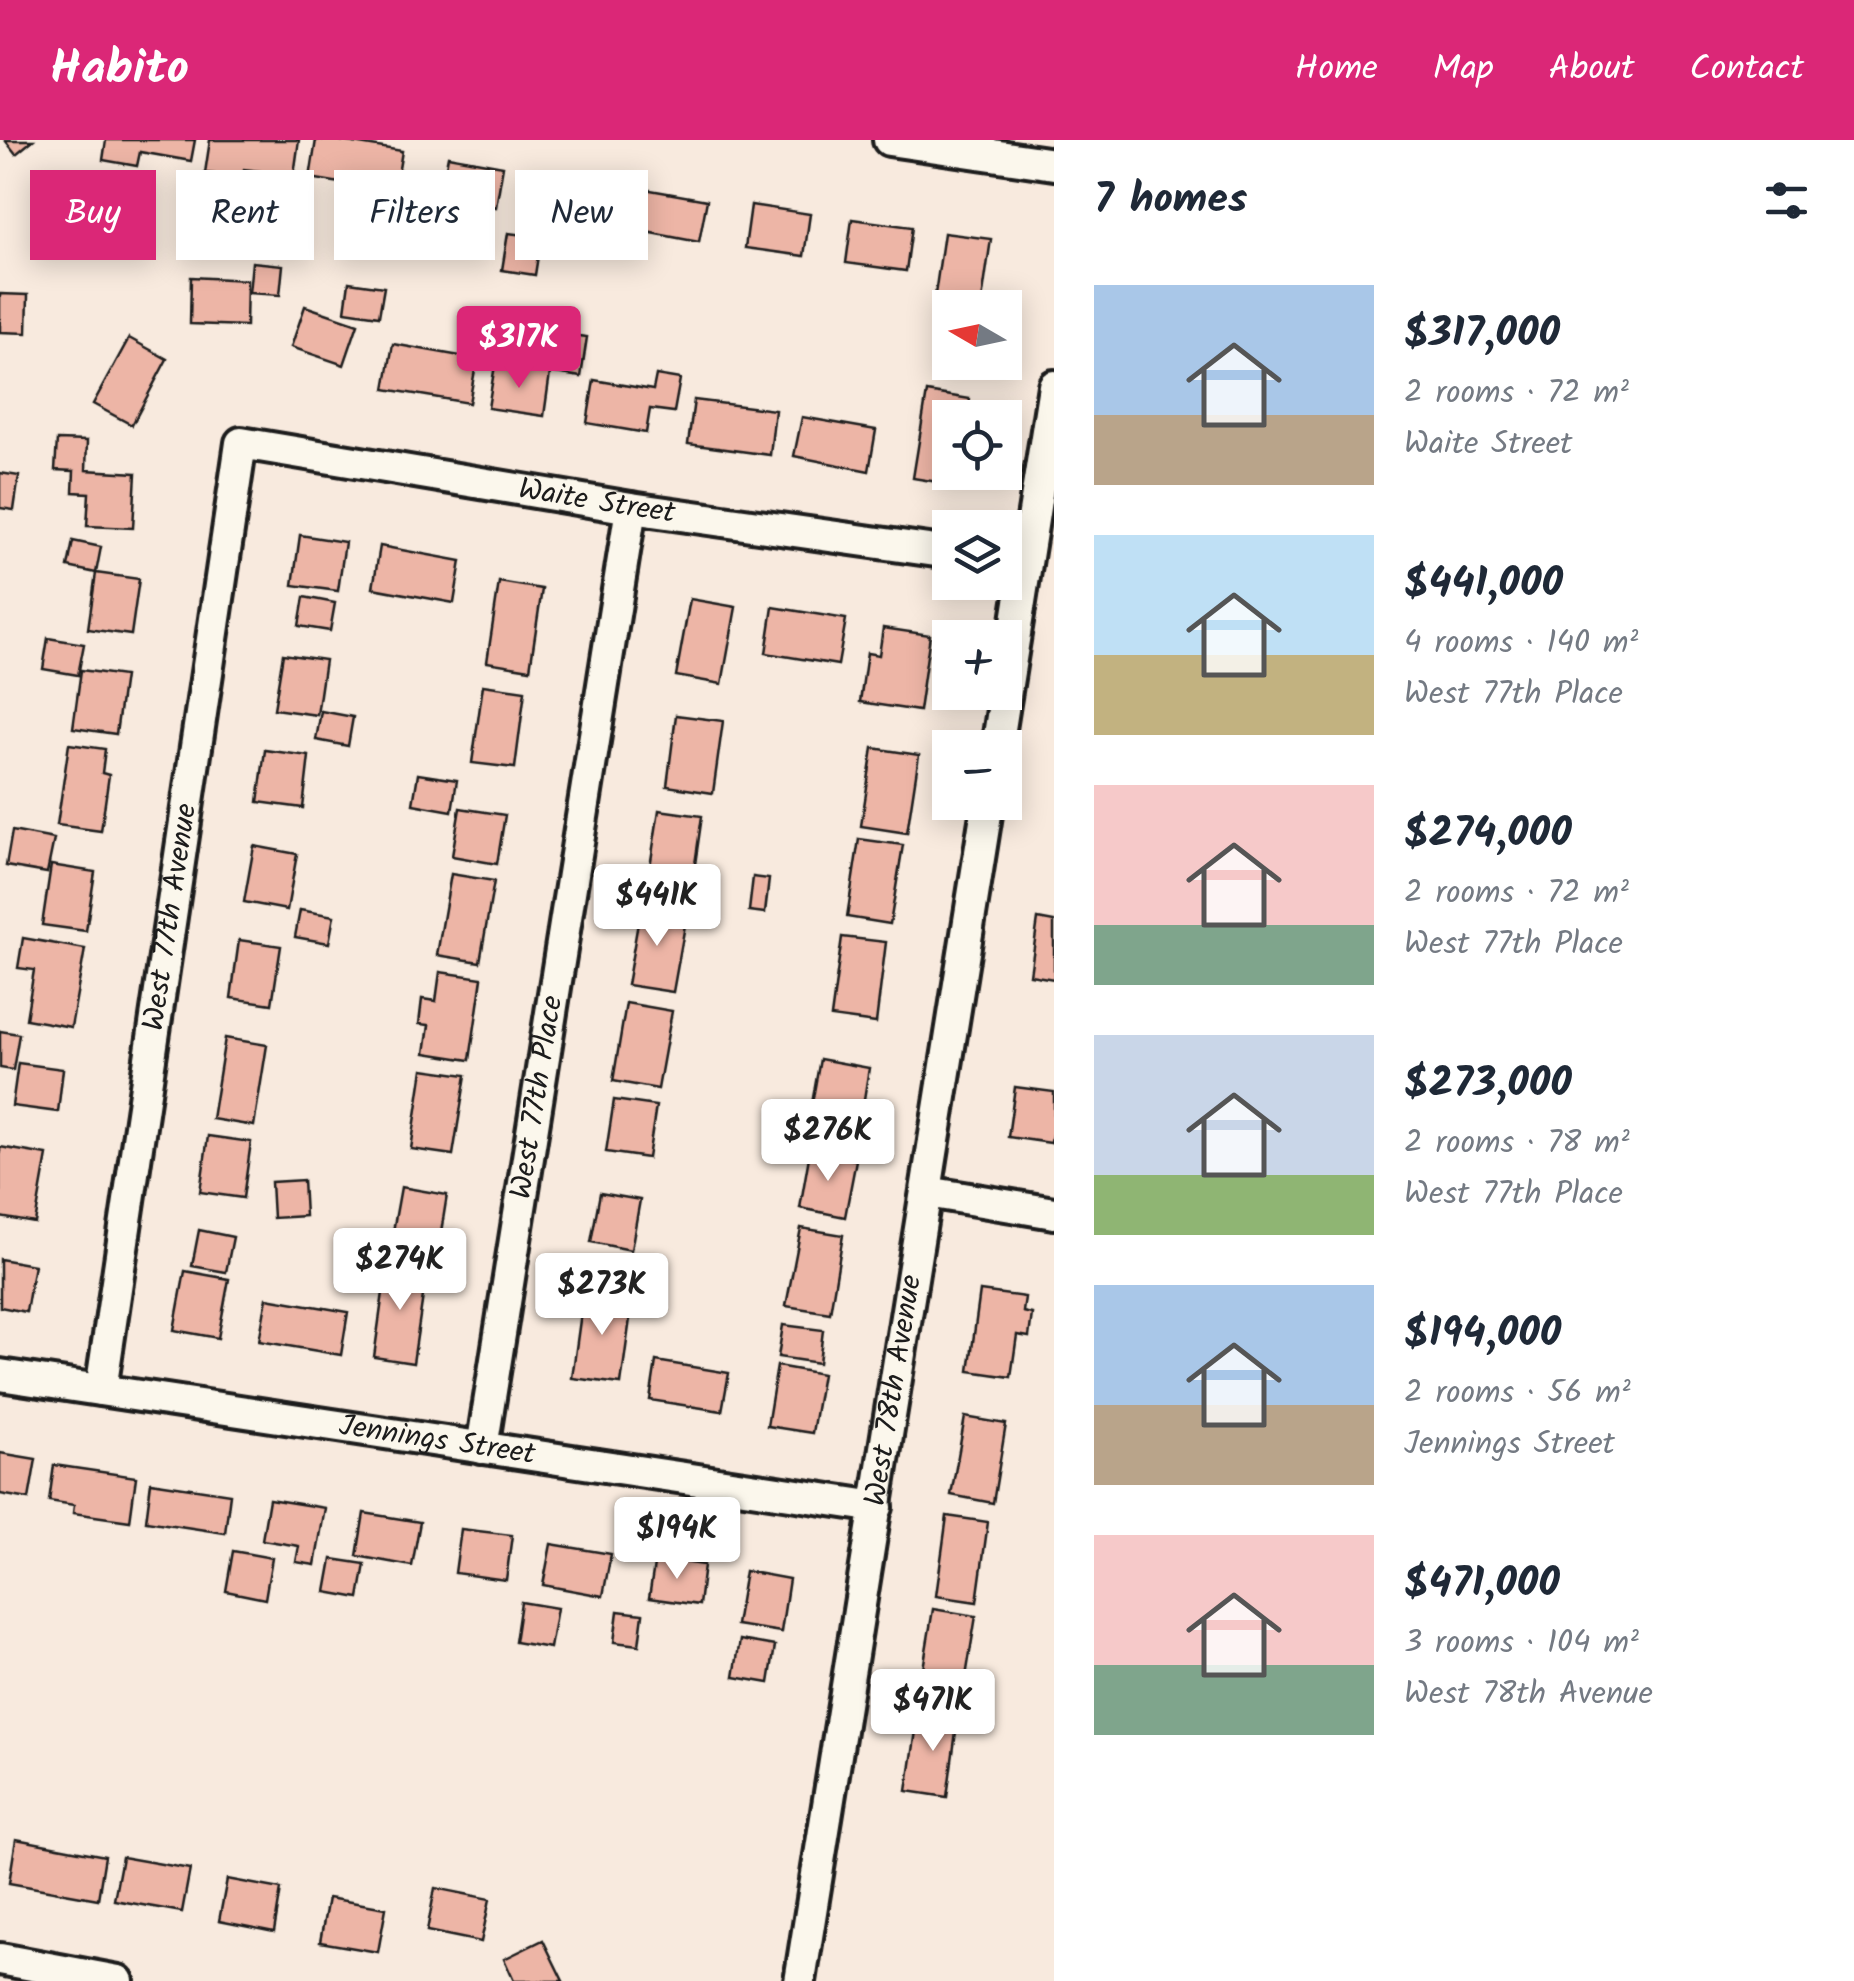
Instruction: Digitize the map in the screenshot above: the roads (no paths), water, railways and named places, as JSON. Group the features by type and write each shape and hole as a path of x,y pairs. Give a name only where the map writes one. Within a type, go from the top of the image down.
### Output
{"street":[{"path":"889,140 1054,164"},
{"path":"1022,530 1054,386"},
{"name":"Waite Street","path":"242,444 630,508 932,550"},
{"name":"West 77th Avenue","path":"101,1390 242,444"},
{"name":"West 77th Place","path":"482,1448 630,508"},
{"path":"999,730 1011,600"},
{"name":"West 78th Avenue","path":"800,1981 985,820"},
{"path":"926,1192 1054,1213"},
{"name":"Jennings Street","path":"0,1375 877,1507"},
{"path":"0,1959 118,1981"}]}
